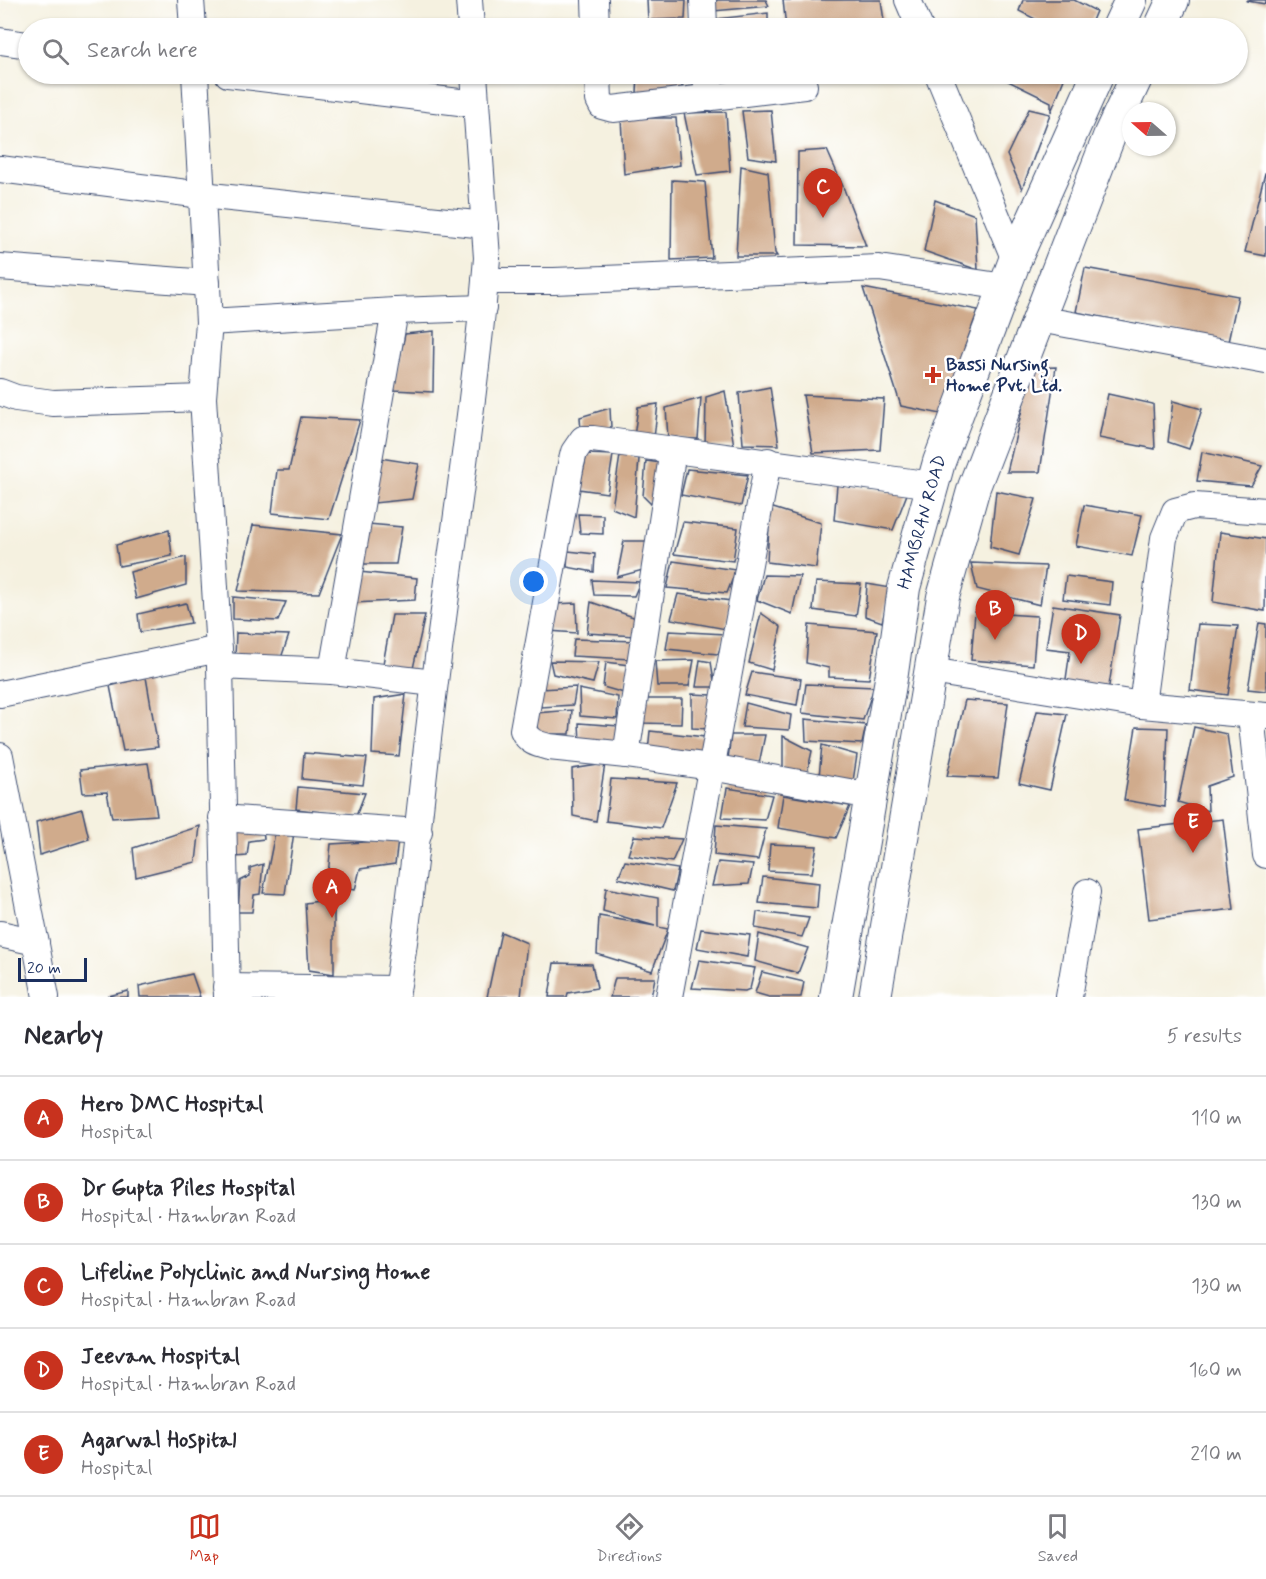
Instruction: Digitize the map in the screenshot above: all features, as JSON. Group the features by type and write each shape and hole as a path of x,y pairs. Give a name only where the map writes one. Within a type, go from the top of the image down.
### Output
{"main road":[{"path":"1123,18 1131,0"},
{"path":"1165,18 1173,0"},
{"name":"HAMBRAN ROAD","path":"836,997 904,588 939,462 1010,273 1094,84"},
{"path":"875,997 943,597 974,487 1110,134 1133,84"}],"street":[{"path":"191,0 192,18"},
{"path":"469,0 470,18"},
{"path":"595,0 596,18"},
{"path":"703,0 704,18"},
{"path":"908,0 916,18"},
{"path":"0,41 18,44"},
{"path":"196,84 209,322 203,398 219,658 226,992 397,993 434,683 483,308 494,281 487,258 475,84"},
{"path":"311,84 476,104"},
{"path":"598,84 599,100 607,109 707,86 804,86"},
{"path":"494,281 554,281 879,268 1010,273 942,84"},
{"path":"0,169 202,195 484,225"},
{"path":"0,267 207,283"},
{"path":"209,322 483,308"},
{"path":"332,671 395,311"},
{"path":"1040,319 1266,361"},
{"path":"0,392 16,398 53,403 203,398"},
{"path":"871,796 711,767 549,747 532,742 526,736 523,730 571,464 578,444 583,439 593,439 933,485"},
{"path":"626,755 673,450"},
{"path":"669,997 768,461"},
{"path":"1142,705 1164,538 1174,511 1194,506 1266,511"},
{"path":"0,694 219,658 434,683"},
{"path":"931,671 1142,705 1259,716 1266,855"},
{"path":"1,765 46,997"},
{"path":"222,818 418,832"},
{"path":"1069,997 1087,892"},
{"path":"0,934 36,942"}],"building":[{"path":"647,0 686,0 685,18 648,18"},
{"path":"711,0 766,0 769,6 713,11"},
{"path":"783,0 881,0 884,18 785,18"},
{"path":"1023,0 1074,0 1096,11 1093,18 1033,18 1019,11"},
{"path":"1266,0 1266,4 1247,1"},
{"path":"768,13 768,18 724,18"},
{"path":"637,84 682,84 682,90 637,93"},
{"path":"1014,84 1062,84 1051,112 1051,102"},
{"path":"1029,109 1050,114 1022,189 1007,155"},
{"path":"771,110 776,161 748,157 742,111"},
{"path":"726,112 730,171 697,175 684,113"},
{"path":"621,118 676,118 680,165 624,174"},
{"path":"827,150 866,246 797,245 798,152"},
{"path":"741,166 768,172 777,256 736,256"},
{"path":"1266,173 1266,256 1245,252"},
{"path":"672,180 705,182 712,258 671,260"},
{"path":"935,200 975,215 978,270 924,251"},
{"path":"1085,268 1238,296 1228,342 1076,312"},
{"path":"863,288 978,310 941,414 901,406"},
{"path":"434,331 433,392 393,390 405,334"},
{"path":"1056,367 1040,472 1007,472 1032,368"},
{"path":"770,387 779,445 743,444 739,393"},
{"path":"725,391 734,446 705,447 706,397"},
{"path":"1108,394 1153,404 1155,449 1099,438"},
{"path":"803,395 884,399 880,450 813,453"},
{"path":"701,398 698,439 668,438 666,408"},
{"path":"1173,401 1202,409 1189,449 1168,442"},
{"path":"658,404 654,438 634,437 638,407"},
{"path":"610,408 611,428 581,433 580,417"},
{"path":"301,417 360,420 329,519 272,513 277,470 289,470"},
{"path":"621,449 639,459 634,517 612,508"},
{"path":"1202,452 1262,466 1251,486 1197,481"},
{"path":"587,454 613,455 607,493 579,489"},
{"path":"380,458 419,464 412,499 374,503"},
{"path":"646,461 661,463 652,505 643,496"},
{"path":"687,469 748,475 741,506 681,495"},
{"path":"837,485 907,494 893,530 834,520"},
{"path":"996,491 1036,499 1019,555 990,547"},
{"path":"1084,505 1142,515 1132,556 1076,546"},
{"path":"770,507 821,523 816,568 767,562"},
{"path":"578,514 603,515 603,534 580,533"},
{"path":"683,522 738,528 733,561 674,554"},
{"path":"368,524 402,527 396,564 361,564"},
{"path":"253,525 342,534 319,593 238,591"},
{"path":"169,530 172,556 119,566 116,545"},
{"path":"1220,532 1266,539 1265,611 1213,602"},
{"path":"624,541 647,541 643,570 617,577"},
{"path":"568,551 595,554 594,572 567,567"},
{"path":"186,557 186,585 136,599 130,572"},
{"path":"673,561 736,570 727,593 667,588"},
{"path":"971,563 1046,566 1040,605 977,589"},
{"path":"359,572 417,578 415,600 353,603"},
{"path":"764,575 800,576 792,614 757,600"},
{"path":"1066,576 1112,582 1110,605 1063,599"},
{"path":"592,580 640,582 634,596 594,595"},
{"path":"816,582 861,584 856,616 813,610"},
{"path":"867,584 891,588 882,622 865,616"},
{"path":"678,594 731,601 726,629 671,619"},
{"path":"233,597 286,602 278,621 233,619"},
{"path":"591,602 639,619 635,636 587,633"},
{"path":"186,603 191,623 140,632 138,614"},
{"path":"576,603 577,633 549,631 553,604"},
{"path":"1053,605 1120,615 1108,692 1065,686 1070,651 1046,648"},
{"path":"975,612 1037,616 1033,665 971,660"},
{"path":"761,613 781,627 772,670 749,663"},
{"path":"392,615 425,615 412,673 382,669"},
{"path":"1259,623 1266,624 1266,691 1248,689"},
{"path":"1198,624 1238,626 1228,695 1190,690"},
{"path":"809,625 877,631 869,679 829,677 829,668 806,663"},
{"path":"669,631 725,634 718,654 666,649"},
{"path":"236,633 289,635 281,658 235,657"},
{"path":"574,639 635,641 631,659 572,656"},
{"path":"694,660 689,686 657,686 655,661"},
{"path":"700,660 711,662 715,687 696,687"},
{"path":"550,661 599,662 593,683 553,674"},
{"path":"606,662 629,665 624,693 603,687"},
{"path":"752,672 801,679 797,705 745,695"},
{"path":"146,677 158,747 123,751 110,686"},
{"path":"806,684 874,687 863,720 802,713"},
{"path":"576,687 573,705 541,707 540,689"},
{"path":"579,689 618,697 617,719 580,716"},
{"path":"406,694 399,756 372,754 374,699"},
{"path":"692,694 712,695 710,729 692,728"},
{"path":"646,699 682,699 681,724 642,723"},
{"path":"965,700 1008,703 998,778 947,776"},
{"path":"746,703 791,715 789,730 742,727"},
{"path":"572,710 570,734 538,734 536,713"},
{"path":"1037,711 1067,714 1050,790 1019,783"},
{"path":"805,719 866,725 862,744 806,741"},
{"path":"579,723 619,726 616,744 580,742"},
{"path":"1136,727 1168,728 1165,807 1124,800"},
{"path":"1194,727 1227,734 1233,777 1207,786 1208,811 1178,802"},
{"path":"650,731 705,737 705,758 648,751"},
{"path":"731,735 765,735 759,764 728,759"},
{"path":"783,736 812,751 806,778 783,771"},
{"path":"822,745 857,755 853,781 819,777"},
{"path":"304,753 367,758 363,785 302,779"},
{"path":"148,763 157,815 112,818 107,792 83,793 80,770"},
{"path":"605,764 596,821 573,816 572,769"},
{"path":"611,779 677,783 661,828 606,821"},
{"path":"298,787 365,793 356,816 296,809"},
{"path":"727,788 772,795 765,820 722,818"},
{"path":"783,795 850,806 836,838 778,828"},
{"path":"82,809 89,839 40,855 36,822"},
{"path":"1223,819 1234,909 1149,919 1138,829"},
{"path":"716,825 766,829 758,860 714,855"},
{"path":"200,826 196,862 136,877 133,848"},
{"path":"234,827 263,828 264,839 249,841 247,856 235,857"},
{"path":"294,832 285,894 263,893 275,833"},
{"path":"634,836 682,839 672,862 628,855"},
{"path":"398,840 395,864 360,869 355,890 327,886 331,844"},
{"path":"770,844 817,846 812,873 768,871"},
{"path":"625,861 678,869 673,891 618,878"},
{"path":"718,862 753,865 749,884 712,886"},
{"path":"263,864 260,894 254,895 252,912 238,912 240,881 250,876 250,868"},
{"path":"763,877 819,883 817,908 759,903"},
{"path":"606,888 658,898 658,927 668,929 652,971 597,954 599,916 655,926 603,911"},
{"path":"334,899 334,974 309,970 305,903"},
{"path":"757,912 809,918 802,937 755,928"},
{"path":"701,929 750,935 747,957 697,948"},
{"path":"501,932 527,943 521,997 487,997"},
{"path":"759,934 808,948 798,973 755,961"},
{"path":"699,960 755,968 750,989 745,991 692,988"},
{"path":"554,963 592,964 597,988 568,993 567,997 549,997"},
{"path":"762,972 804,982 801,997 769,997 755,993"},
{"path":"192,974 200,997 140,997 139,986"},
{"path":"615,978 655,978 651,997 610,997"},
{"path":"128,991 128,997 108,997 108,996"}],"place":[{"name":"Lifeline Polyclinic and Nursing Home","path":"823,218"},
{"name":"Bassi Nursing Home Pvt. Ltd.","path":"933,375"},
{"name":"Dr Gupta Piles Hospital","path":"995,640"},
{"name":"Jeevan Hospital","path":"1081,664"},
{"name":"Agarwal Hospital","path":"1193,853"},
{"name":"Hero DMC Hospital","path":"332,918"}]}
